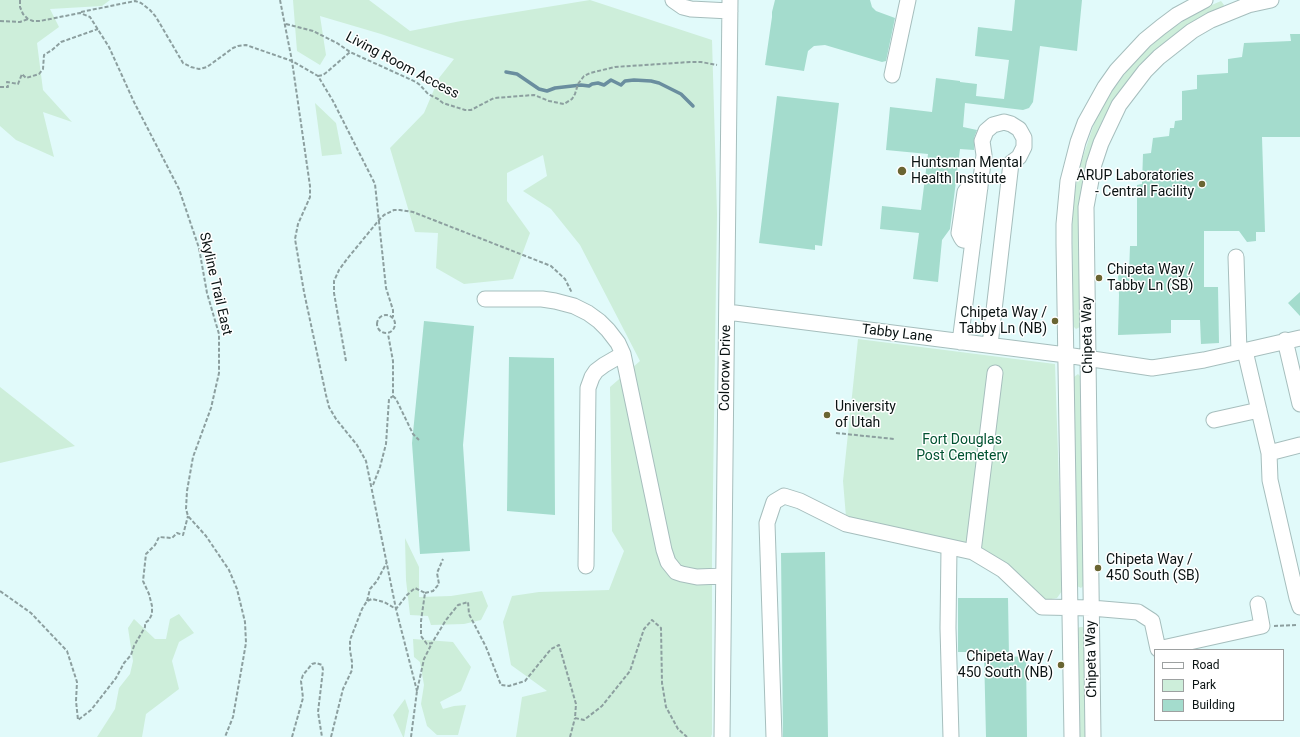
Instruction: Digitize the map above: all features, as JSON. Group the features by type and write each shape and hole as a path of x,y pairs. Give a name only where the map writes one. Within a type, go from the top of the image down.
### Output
{"street":[{"path":"892,75 908,0"},
{"name":"Chipeta Way","path":"1072,737 1064,244 1065,202 1072,162 1085,123 1105,87 1117,70 1145,40 1161,27 1177,15 1205,0"},
{"name":"Chipeta Way","path":"1093,737 1086,207 1094,164 1110,123 1119,105 1131,87 1164,53 1192,31 1247,3 1271,0"},
{"path":"676,1 683,7 695,10 730,5"},
{"name":"Colorow Drive","path":"722,737 730,5"},
{"path":"960,342 984,155 982,141 986,131 993,125 1004,122 1019,129 1024,138 1024,147 1019,157 1011,163 990,345"},
{"path":"1236,258 1242,351 1269,453 1270,480 1294,557 1296,598 1300,607"},
{"path":"484,300 542,299 574,306 588,313 599,321 618,343 623,354 664,550 668,562 676,572 682,574 697,577 723,576"},
{"name":"Tabby Lane","path":"727,312 1066,355 1152,368 1204,360 1285,340 1300,338"},
{"path":"1285,340 1300,404"},
{"path":"586,566 588,388 596,371 623,354"},
{"path":"973,552 995,373"},
{"path":"1214,420 1258,410"},
{"path":"1269,453 1300,445"},
{"path":"774,737 767,523 774,502 784,496 800,501 846,524 949,548 973,552 1003,570 1042,607 1091,608 1138,612 1152,621 1158,649 1262,626 1258,604"},
{"path":"949,548 948,628 951,737"}],"path":[{"path":"20,0 20,7 23,14 28,19"},
{"path":"280,0 286,24 292,61 310,192 296,232 298,266 329,406 336,419 357,445 366,461 396,609 417,691"},
{"path":"0,21 20,22 28,19 40,21 131,1 141,3 150,10 156,17 183,62 190,67 199,69 207,67 233,48 246,45 292,61 318,76 334,101 372,175 377,193 386,288 393,310 393,317 396,322 396,326 393,331 388,334"},
{"name":"Skyline Trail East","path":"0,591 31,614 67,651 77,682 76,701 78,720 91,710 116,678 145,628 145,623 152,614 151,600 143,581 146,554 156,544 159,537 172,538 177,533 183,535 188,516 186,509 187,491 192,457 211,408 219,373 219,334 207,293 199,248 179,189 134,102 109,47 90,17 80,13"},
{"name":"Living Room Access","path":"286,24 313,31 337,43 350,52 416,82 428,94 443,103 465,110 471,110 494,98 534,95 564,104 572,99 578,84 584,76 590,73 615,67 690,62 729,66"},
{"path":"0,87 8,87 7,82 18,84 22,74 26,78 39,74 43,69 44,55 61,42 98,29"},
{"path":"318,76 323,75 350,52"},
{"path":"346,361 334,294 334,281 339,270 347,259 379,220 384,215 394,210 413,212 551,266 569,284 572,290 574,306"},
{"path":"388,334 379,331 377,322 384,315 393,317"},
{"path":"372,486 380,467 386,444 390,399 393,396 393,361 388,334"},
{"path":"393,396 396,399 413,434 419,440"},
{"path":"836,433 894,439"},
{"path":"188,516 206,536 229,570 237,589 245,622 246,643 233,717 225,737"},
{"path":"396,609 414,588 425,594 433,591 438,584 437,573 443,559"},
{"path":"331,737 343,689 352,670 350,640 360,614 367,601 370,589 377,581 387,562"},
{"path":"425,594 420,636 427,644 432,643"},
{"path":"367,601 372,598 384,602 396,609"},
{"path":"411,737 417,691 424,659 446,620 458,605 468,602 469,614 486,647 501,685 509,686 525,681 550,649 559,645 576,704 575,718 570,737"},
{"path":"575,718 584,720 602,706 630,671 644,629 652,620 661,628 662,683 666,706 678,729 687,737"},
{"path":"1262,626 1298,625"},
{"path":"292,737 303,698 301,681 303,675 312,664 316,663 322,665 323,670 318,712 322,737"}],"green space":[{"path":"0,0 110,0 102,6 50,9 59,27 37,43 43,90 72,122 43,112 54,157 16,140 0,126"},
{"path":"293,0 369,0 410,31 590,0 712,40 717,214 711,737 516,737 522,697 547,691 511,665 503,622 512,596 539,592 609,590 624,551 612,531 610,387 640,361 580,245 551,209 523,191 547,176 543,155 507,173 507,201 530,233 513,279 464,284 436,268 438,233 415,232 390,148 424,113 439,78 454,59 381,34 320,16 326,55 320,65 297,51"},
{"path":"1221,1 1224,5 1222,8 1196,20 1170,38 1137,68 1103,119 1088,157 1080,197 1079,259 1081,324 1080,327 1076,329 1074,327 1073,320 1072,206 1080,165 1095,121 1110,94 1129,68 1146,50 1167,32 1198,11"},
{"path":"315,103 336,123 342,154 322,156"},
{"name":"Fort Douglas Post Cemetery","path":"858,339 1055,364 1062,575 1062,591 1057,598 1046,600 1042,598 1015,571 987,551 846,517 843,481"},
{"path":"1078,374 1081,377 1085,584 1081,588 1077,586 1074,437 1074,377"},
{"path":"0,387 75,446 0,463"},
{"path":"405,538 419,567 419,597 451,596 482,591 488,606 481,620 464,624 431,625 428,616 410,615 406,580"},
{"path":"179,614 194,633 179,642 172,661 179,689 146,714 142,737 97,737 115,709 119,688 130,674 133,661 128,628 134,619 155,639 166,639 170,619"},
{"path":"1083,627 1084,629 1086,737 1079,737 1077,632 1078,628"},
{"path":"413,639 453,642 471,667 461,691 440,702 443,709 466,705 458,735 437,735 427,726 421,704 424,685 420,662 414,657"},
{"path":"405,699 409,711 403,737 393,715"}],"building":[{"path":"775,0 870,0 872,7 876,11 895,18 886,61 882,62 825,45 814,46 808,51 804,71 765,65"},
{"path":"1015,0 1082,0 1077,51 1040,46 1033,102 1029,108 1023,110 965,103 963,127 977,130 974,138 974,150 960,149 950,229 942,240 938,282 913,279 919,233 880,229 882,206 921,210 928,154 886,150 890,107 932,112 936,78 977,84 976,96 1004,99 1009,60 975,56 978,27 1012,31"},
{"name":"ARUP Laboratories - Central Facility","path":"1290,34 1300,34 1300,137 1262,137 1265,232 1256,232 1256,241 1247,242 1239,231 1204,231 1204,287 1218,287 1219,343 1201,344 1200,320 1171,320 1171,333 1118,335 1118,274 1129,273 1130,246 1137,246 1137,185 1142,184 1143,154 1151,153 1153,138 1169,136 1170,128 1174,128 1175,121 1182,120 1182,91 1197,89 1197,75 1228,73 1228,59 1242,57 1244,43 1291,41"},
{"path":"777,96 839,103 822,246 815,245 815,250 759,243"},
{"path":"1300,292 1300,316 1288,303"},
{"path":"424,321 474,326 463,445 470,551 420,554 412,443"},
{"path":"509,357 554,358 555,515 507,511"},
{"path":"825,552 828,737 783,737 781,553"},
{"path":"958,598 1008,598 1009,657 1026,656 1027,737 986,737 984,652 958,652"}],"waterway":[{"path":"506,72 517,74 539,89 547,91 555,88 581,85 589,86 598,83 604,85 611,80 621,85 625,81 651,81 659,83 681,94 693,106"}],"place":[{"name":"Huntsman Mental Health Institute","path":"902,171"},
{"name":"ARUP Laboratories - Central Facility","path":"1202,184"},
{"name":"Chipeta Way / Tabby Ln (SB)","path":"1099,278"},
{"name":"Chipeta Way / Tabby Ln (NB)","path":"1055,321"},
{"name":"University of Utah","path":"827,415"},
{"name":"Chipeta Way / 450 South (SB)","path":"1098,568"},
{"name":"Chipeta Way / 450 South (NB)","path":"1061,665"}]}
